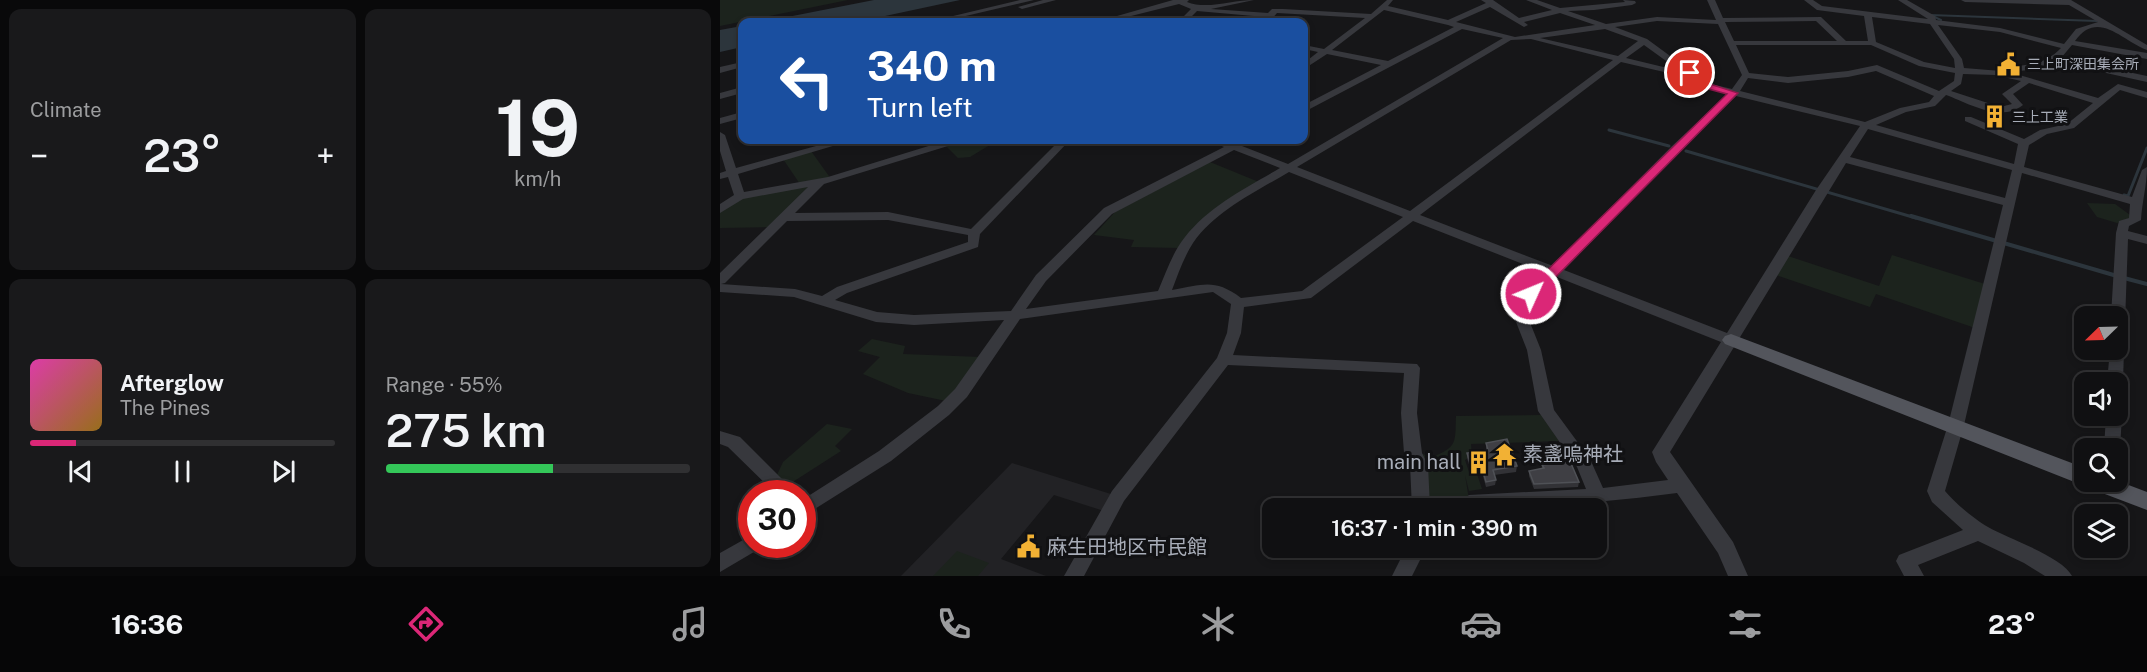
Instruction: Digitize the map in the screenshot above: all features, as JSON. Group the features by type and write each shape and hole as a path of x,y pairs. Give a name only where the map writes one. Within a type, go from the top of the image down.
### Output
{"main road":[{"path":"1731,340 1956,425 2074,473"},
{"path":"2126,492 2147,501"}],"street":[{"path":"950,18 1030,0"},
{"path":"987,18 1052,0"},
{"path":"1186,18 1196,9 1250,0"},
{"path":"1283,11 1299,0"},
{"path":"1530,0 1644,41 1704,85 1866,125 2136,202"},
{"path":"1711,0 1746,75"},
{"path":"1808,0 1820,8 1868,15 1933,20 2147,56"},
{"path":"1738,576 1726,548 1661,452 1866,125 1903,110 1932,104 1942,93 1959,82 1958,60 1933,20 1902,0"},
{"path":"1965,0 2069,1 2147,48"},
{"path":"1115,18 1181,1 1196,9 1270,15"},
{"path":"1516,21 1570,8 1594,8 1630,1 1642,14 1657,19"},
{"path":"1308,63 1373,16 1385,2 1448,23 1509,38 1657,19 1720,21 1818,19 1844,43"},
{"path":"1448,23 1488,2 1528,29 1528,37"},
{"path":"1818,19 1820,8"},
{"path":"1268,18 1275,11 1373,16"},
{"path":"1868,15 1872,43"},
{"path":"1746,75 1788,80 1848,74 1877,68 1942,93 2003,111 2018,105 2007,94 2024,78 2054,59 2080,28 2106,24"},
{"path":"1308,107 1461,26"},
{"path":"1528,37 1695,77"},
{"path":"1163,295 1177,259 1190,238 1225,205 1509,38"},
{"path":"720,288 795,293 851,311 895,318 980,318 1017,315 1214,288 1238,303 1306,295 1644,41"},
{"path":"1731,43 1872,43 1922,64 1960,71 1995,72 2042,66"},
{"path":"1308,48 1388,64"},
{"path":"2054,59 2147,78"},
{"path":"720,71 738,67"},
{"path":"1995,72 2024,78 2100,102"},
{"path":"1598,496 1584,464 1546,411 1534,350 1518,309 1734,93 1746,75"},
{"path":"2062,576 2031,557 1979,532 1938,497 1936,491 1956,425 2024,143 2044,132 2070,126 2118,87 2147,95"},
{"path":"720,96 738,91"},
{"path":"1308,102 1314,104"},
{"path":"1986,106 1968,119 2024,143"},
{"path":"720,121 738,116"},
{"path":"720,135 726,175 740,196"},
{"path":"726,175 834,144"},
{"path":"720,209 740,196 819,183 944,144"},
{"path":"824,301 842,290 974,244 974,233 1061,144"},
{"path":"816,500 906,442 950,405 1017,315 1041,278 1107,212 1237,144"},
{"path":"1241,144 1289,167 1731,340"},
{"path":"1844,159 2010,203"},
{"path":"2119,306 2123,224 2135,220 2136,202 2147,170"},
{"path":"720,280 819,183"},
{"path":"786,217 888,216 974,233"},
{"path":"2122,233 2147,240"},
{"path":"1074,576 1118,496 1224,360 1234,333 1238,303"},
{"path":"1224,360 1412,368 1409,413 1413,453 1419,465 1421,498"},
{"path":"720,437 734,442 773,480"},
{"path":"1561,498 1598,496 1682,485"},
{"path":"1914,576 1906,561 1979,532"},
{"path":"720,563 738,552"},
{"path":"1402,576 1411,558"}],"shaded area":[{"path":"720,0 848,0 759,18 738,18 738,22 720,26"},
{"path":"874,0 960,0 876,18 782,18"},
{"path":"738,27 738,48 720,52 720,30"},
{"path":"991,144 970,157 958,158 945,145"},
{"path":"811,151 831,179 800,184 783,159"},
{"path":"1210,162 1259,182 1204,219 1186,237 1179,248 1131,247 1134,240 1094,235 1115,212"},
{"path":"808,186 811,188 772,227 720,228 720,211 738,199"},
{"path":"2087,203 2115,204 2130,215 2130,218 2117,223 2097,217"},
{"path":"1892,255 1985,284 1975,328 1876,294 1870,307 1776,275 1788,256 1879,286"},
{"path":"872,339 905,346 903,354 981,357 946,401 908,393 863,374 880,357 858,351"},
{"path":"1541,415 1559,441 1471,444 1472,456 1465,460 1469,472 1477,474 1482,489 1469,491 1465,475 1469,498 1426,498 1424,465 1419,455 1423,454 1462,474 1432,457 1447,450 1453,443 1456,416"},
{"path":"827,424 852,429 835,446 841,451 796,480 782,480 777,475 783,462"},
{"path":"1012,463 1114,495 1104,511 1054,495 1001,559 1046,576 901,576"},
{"path":"957,551 989,563 978,576 933,576"}],"building":[{"path":"1507,439 1517,466 1493,470 1496,480 1486,482 1481,464 1471,466 1467,453 1488,450 1486,443"},
{"path":"1570,461 1579,482 1534,484 1529,471 1544,468 1542,465"}],"waterway":[{"path":"1941,20 1930,15 2097,21"},
{"path":"1609,130 1669,146"},
{"path":"2124,195 2128,196 2147,148"},
{"path":"1686,151 1916,218"},
{"path":"1911,216 2117,276"},
{"path":"2124,278 2147,284"}],"place":[{"name":"三上町深田集会所","path":"2009,64"},
{"name":"三上工業","path":"1994,117"},
{"name":"素盞嗚神社","path":"1505,454"},
{"name":"main hall","path":"1479,462"},
{"name":"麻生田地区市民館","path":"1029,547"}],"route":[{"path":"1531,294 1734,93 1704,85 1690,73"}]}
